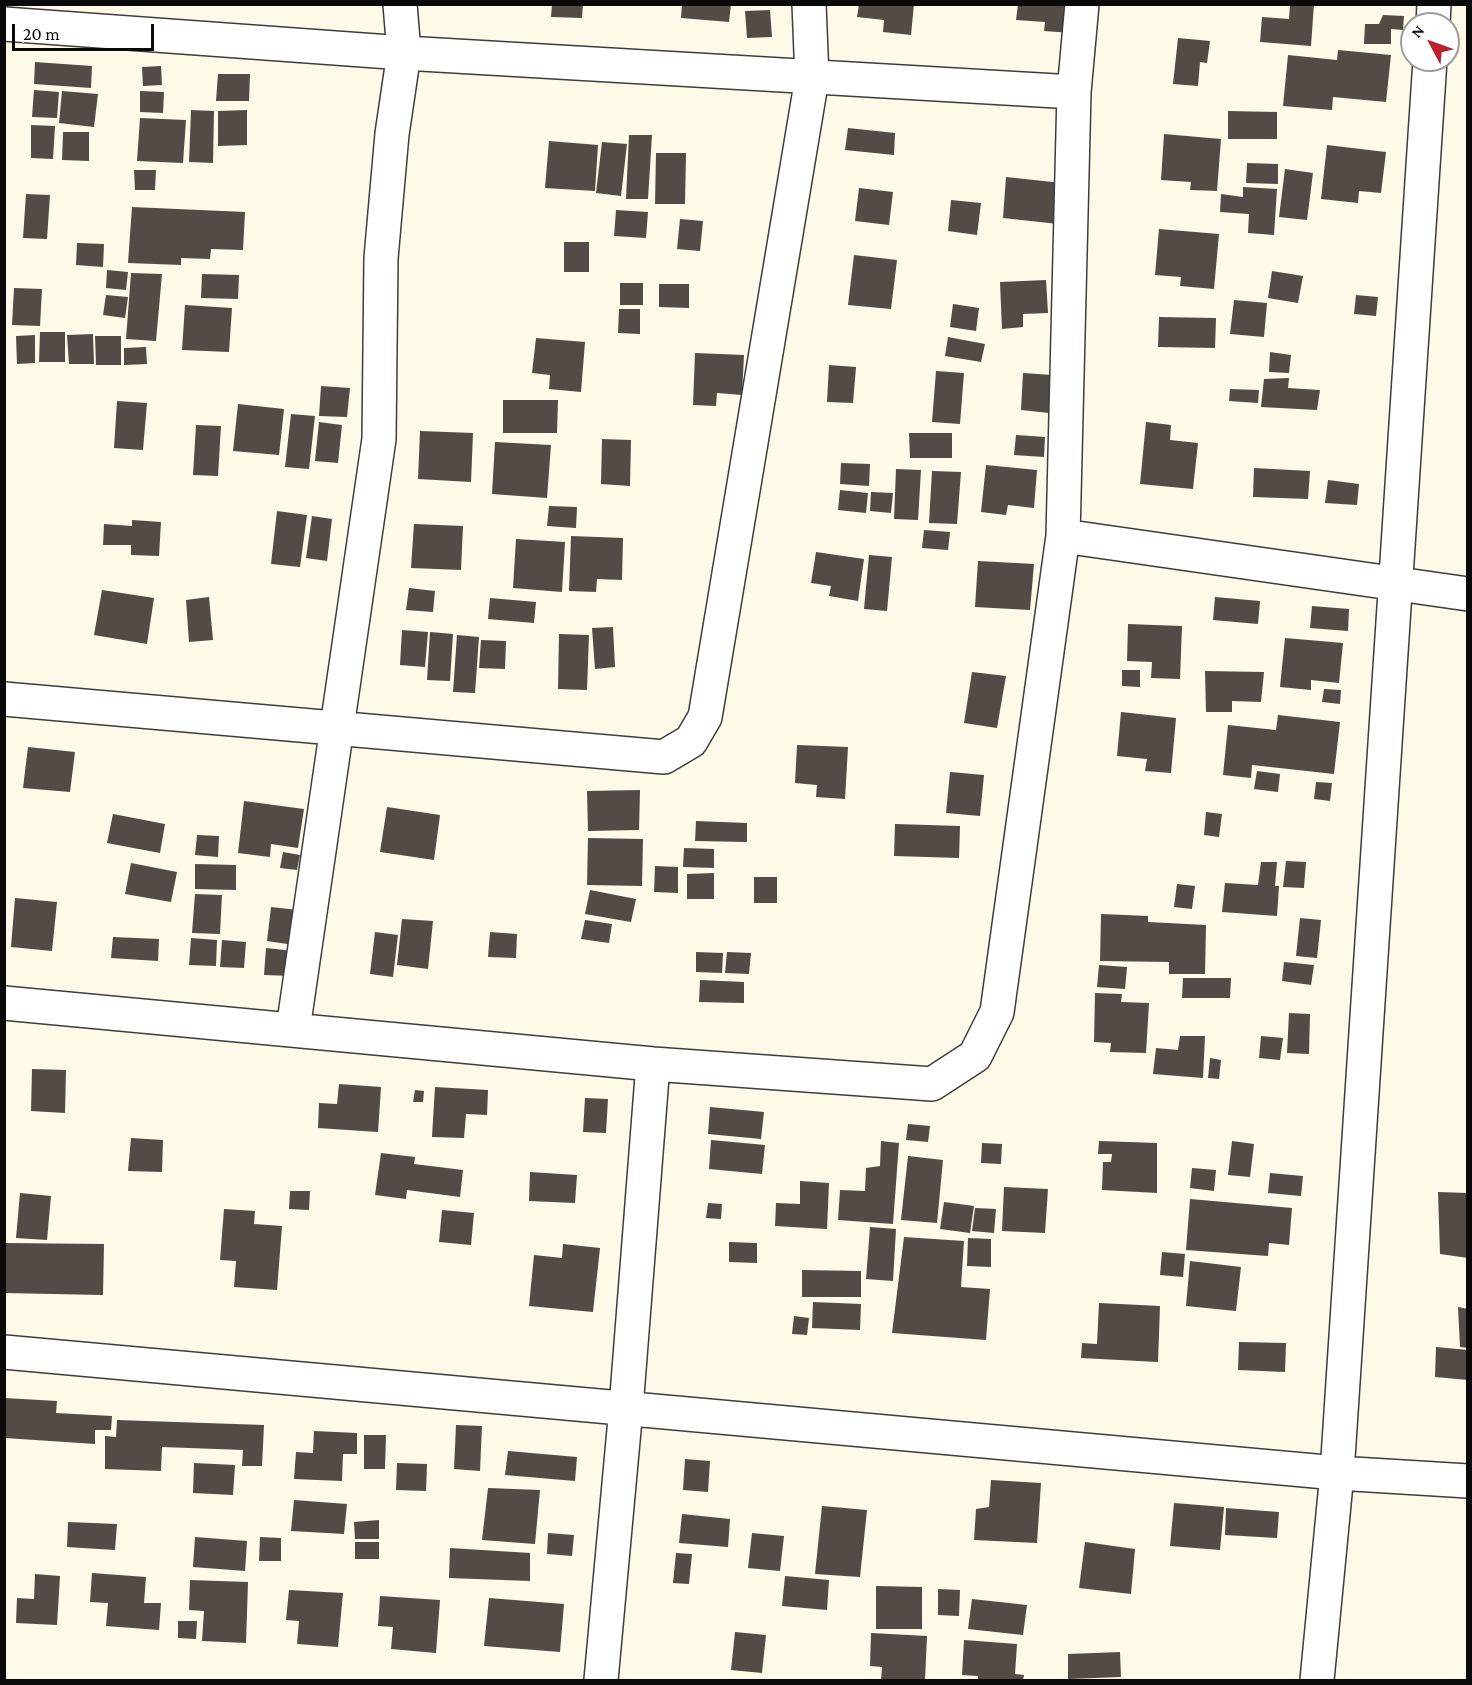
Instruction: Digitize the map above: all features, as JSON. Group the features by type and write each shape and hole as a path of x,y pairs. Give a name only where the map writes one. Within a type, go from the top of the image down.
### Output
{"street":[{"path":"292,1029 379,439 381,258 392,134 404,52 400,4"},
{"path":"4,699 336,726 664,758 691,741 705,717 812,78 809,4"},
{"path":"4,1003 653,1064 932,1084 975,1056 997,1012 1063,536 1074,92 1082,4"},
{"path":"4,24 812,78 1074,92"},
{"path":"1317,1680 1337,1473 1429,72"},
{"path":"1063,536 1467,594"},
{"path":"601,1680 626,1408 653,1064"},
{"path":"4,1352 1337,1473 1467,1481"}],"building":[{"path":"552,4 583,4 582,18 551,17"},
{"path":"682,4 731,4 729,22 681,18"},
{"path":"859,4 914,4 911,35 883,32 884,20 857,17"},
{"path":"1018,4 1073,4 1071,33 1044,31 1045,22 1016,20"},
{"path":"1290,4 1314,4 1311,46 1260,42 1262,17 1289,19"},
{"path":"770,10 772,37 747,38 745,11"},
{"path":"1383,15 1400,16 1400,30 1391,29 1391,44 1364,44 1365,24 1379,24"},
{"path":"1178,38 1210,41 1207,63 1200,62 1198,86 1173,84"},
{"path":"1338,50 1391,55 1386,102 1333,97 1332,110 1283,106 1288,55 1337,60"},
{"path":"35,62 92,66 91,88 34,84"},
{"path":"161,66 162,85 143,86 142,67"},
{"path":"218,74 250,74 249,101 216,101"},
{"path":"34,90 59,92 57,118 32,117"},
{"path":"62,91 98,94 94,127 59,123"},
{"path":"140,91 164,92 163,113 140,112"},
{"path":"191,110 214,111 213,163 189,162"},
{"path":"247,110 247,145 218,146 218,111"},
{"path":"1228,111 1277,112 1277,139 1228,139"},
{"path":"140,118 186,120 183,163 137,161"},
{"path":"31,125 55,126 53,159 31,158"},
{"path":"848,128 895,133 894,155 845,150"},
{"path":"63,132 89,132 89,161 62,160"},
{"path":"1164,134 1221,139 1217,191 1190,190 1191,182 1161,180"},
{"path":"629,135 652,135 648,199 626,199"},
{"path":"549,141 598,145 595,191 545,188"},
{"path":"602,142 627,144 621,196 596,193"},
{"path":"1327,145 1386,152 1381,193 1359,191 1358,203 1321,199"},
{"path":"656,153 686,153 685,204 655,204"},
{"path":"1247,163 1278,164 1278,184 1246,183"},
{"path":"1285,169 1313,173 1307,220 1279,217"},
{"path":"134,170 156,170 155,190 135,190"},
{"path":"1006,177 1062,183 1058,224 1003,218"},
{"path":"1243,187 1277,189 1274,235 1248,233 1249,214 1220,212 1221,194 1243,197"},
{"path":"859,188 893,192 889,225 855,221"},
{"path":"26,194 50,195 47,239 23,238"},
{"path":"951,200 981,203 977,235 948,231"},
{"path":"132,207 245,212 243,250 211,249 210,259 181,258 181,265 128,263"},
{"path":"616,210 648,212 646,238 614,236"},
{"path":"680,219 703,221 700,251 677,249"},
{"path":"1159,229 1219,234 1214,289 1180,286 1181,277 1155,275"},
{"path":"564,242 589,242 589,272 564,272"},
{"path":"77,243 104,244 103,267 76,265"},
{"path":"854,255 897,260 891,309 848,305"},
{"path":"107,270 128,272 126,290 106,288"},
{"path":"1272,271 1303,276 1298,303 1268,298"},
{"path":"131,273 162,274 156,341 126,339"},
{"path":"202,274 239,275 238,299 201,298"},
{"path":"1046,280 1048,313 1023,314 1023,327 1002,329 1000,282"},
{"path":"620,283 643,283 643,305 620,305"},
{"path":"659,284 689,284 689,308 659,307"},
{"path":"14,288 42,289 40,326 12,325"},
{"path":"106,295 128,297 125,318 103,315"},
{"path":"1356,295 1378,297 1376,316 1354,314"},
{"path":"1234,300 1267,303 1264,337 1230,334"},
{"path":"953,304 979,308 976,331 950,327"},
{"path":"185,305 232,308 229,352 182,350"},
{"path":"619,309 640,309 640,334 618,333"},
{"path":"1159,317 1216,318 1215,348 1158,347"},
{"path":"40,332 65,332 65,362 39,362"},
{"path":"93,334 94,364 69,364 67,335"},
{"path":"35,335 35,363 17,364 16,336"},
{"path":"95,336 121,336 121,365 96,365"},
{"path":"948,337 985,344 981,362 945,356"},
{"path":"536,338 585,342 581,392 549,389 550,375 532,373"},
{"path":"146,347 147,364 124,365 124,348"},
{"path":"1270,352 1291,355 1289,373 1269,372"},
{"path":"695,353 744,355 742,395 717,393 716,406 693,405"},
{"path":"829,365 856,367 853,403 827,402"},
{"path":"936,371 964,373 960,424 932,422"},
{"path":"1023,373 1052,375 1049,413 1021,410"},
{"path":"1289,378 1288,388 1320,390 1317,410 1261,407 1264,379"},
{"path":"321,386 350,388 347,417 319,416"},
{"path":"1230,389 1259,390 1258,403 1229,401"},
{"path":"503,400 558,400 557,433 503,433"},
{"path":"117,401 147,403 143,450 114,448"},
{"path":"238,404 284,409 279,455 233,451"},
{"path":"291,414 315,416 309,469 285,467"},
{"path":"319,422 342,425 338,463 315,461"},
{"path":"1146,422 1171,425 1170,440 1198,443 1193,489 1140,484"},
{"path":"196,425 221,426 218,476 193,475"},
{"path":"420,431 473,433 471,482 418,479"},
{"path":"909,433 952,433 952,458 910,458"},
{"path":"1016,435 1045,437 1044,457 1014,455"},
{"path":"602,439 631,440 630,486 601,484"},
{"path":"495,442 551,445 547,498 492,494"},
{"path":"841,463 870,464 869,486 840,484"},
{"path":"986,465 1037,470 1034,508 1008,505 1006,515 981,512"},
{"path":"1254,468 1310,471 1308,499 1253,497"},
{"path":"896,469 921,470 918,520 894,519"},
{"path":"932,471 961,472 957,524 929,523"},
{"path":"1328,480 1359,484 1357,505 1325,503"},
{"path":"840,490 868,493 866,513 838,510"},
{"path":"871,492 893,493 891,513 870,511"},
{"path":"549,506 577,507 576,528 547,526"},
{"path":"277,511 307,515 300,567 271,564"},
{"path":"312,516 332,519 327,561 306,558"},
{"path":"132,520 161,522 159,556 131,555 131,545 103,545 104,524 132,526"},
{"path":"414,524 463,526 461,570 411,568"},
{"path":"924,530 950,532 948,550 922,548"},
{"path":"571,536 623,538 622,580 597,579 596,592 569,591"},
{"path":"516,539 565,542 562,592 513,588"},
{"path":"816,552 864,559 858,601 829,596 831,586 811,583"},
{"path":"869,555 892,557 887,611 864,609"},
{"path":"978,561 1034,564 1030,610 975,607"},
{"path":"409,588 435,591 433,612 406,610"},
{"path":"102,590 154,598 147,644 94,635"},
{"path":"209,597 213,640 189,642 186,600"},
{"path":"1215,597 1260,601 1258,624 1213,620"},
{"path":"490,598 536,602 534,623 488,619"},
{"path":"1312,606 1349,609 1348,631 1310,628"},
{"path":"1128,624 1182,626 1180,679 1151,678 1152,662 1127,661"},
{"path":"613,627 615,667 595,669 592,628"},
{"path":"402,630 428,632 425,667 400,665"},
{"path":"430,632 453,634 450,681 427,680"},
{"path":"559,634 589,635 587,690 558,689"},
{"path":"457,635 479,637 475,693 453,692"},
{"path":"1285,638 1343,643 1339,683 1311,680 1311,690 1280,687"},
{"path":"481,640 506,641 505,669 479,668"},
{"path":"1122,670 1140,670 1140,687 1122,686"},
{"path":"1205,671 1264,672 1261,702 1232,701 1232,712 1206,712"},
{"path":"972,672 1006,676 997,728 964,723"},
{"path":"1324,689 1341,690 1340,704 1322,702"},
{"path":"1121,712 1176,718 1171,773 1145,771 1147,759 1117,756"},
{"path":"1278,715 1340,722 1334,774 1252,765 1251,778 1223,775 1228,725 1276,730"},
{"path":"797,745 848,747 845,799 816,797 817,785 795,783"},
{"path":"28,747 75,752 70,792 23,788"},
{"path":"1257,771 1280,774 1278,792 1254,789"},
{"path":"950,772 984,775 980,816 946,813"},
{"path":"1316,782 1332,783 1330,801 1314,799"},
{"path":"640,790 639,830 588,831 587,791"},
{"path":"244,801 304,809 298,848 271,844 270,857 238,853"},
{"path":"387,807 440,815 434,860 380,852"},
{"path":"1206,812 1222,814 1219,837 1204,835"},
{"path":"113,814 165,824 160,853 107,843"},
{"path":"696,821 747,823 747,842 695,841"},
{"path":"895,824 960,826 959,858 894,856"},
{"path":"197,835 219,836 218,857 195,855"},
{"path":"588,838 643,839 642,886 587,885"},
{"path":"684,848 714,849 714,868 683,867"},
{"path":"283,852 300,855 297,870 280,868"},
{"path":"1286,861 1306,862 1304,888 1283,887"},
{"path":"1261,862 1277,862 1275,886 1279,886 1277,916 1222,912 1225,883 1258,885"},
{"path":"131,863 177,872 171,902 125,894"},
{"path":"195,864 236,865 236,890 195,889"},
{"path":"655,866 678,867 678,893 654,892"},
{"path":"714,873 714,899 687,899 687,874"},
{"path":"754,877 777,877 777,903 754,903"},
{"path":"1177,884 1195,886 1192,909 1174,907"},
{"path":"590,890 636,899 631,922 585,914"},
{"path":"195,894 222,895 220,934 192,933"},
{"path":"15,898 57,902 52,951 11,947"},
{"path":"271,907 298,910 294,945 267,941"},
{"path":"1101,914 1148,916 1148,922 1206,925 1205,974 1169,974 1169,962 1100,961"},
{"path":"1300,918 1321,920 1317,958 1296,956"},
{"path":"402,919 433,921 428,969 397,965"},
{"path":"585,920 612,924 609,943 581,939"},
{"path":"375,932 398,935 393,977 370,974"},
{"path":"490,932 517,934 516,958 488,957"},
{"path":"113,937 159,939 158,961 111,958"},
{"path":"191,938 217,940 216,966 189,965"},
{"path":"222,940 246,942 244,968 220,967"},
{"path":"266,948 294,951 292,976 264,975"},
{"path":"696,952 723,953 722,973 696,972"},
{"path":"727,952 751,953 749,974 725,973"},
{"path":"1284,962 1314,965 1311,985 1282,981"},
{"path":"1099,965 1127,967 1125,989 1097,987"},
{"path":"1183,978 1231,978 1230,998 1182,998"},
{"path":"700,980 744,982 744,1003 699,1002"},
{"path":"1095,993 1122,994 1121,1002 1149,1003 1146,1053 1110,1052 1111,1043 1094,1042"},
{"path":"1289,1013 1310,1014 1309,1054 1287,1053"},
{"path":"1180,1036 1205,1036 1203,1078 1153,1074 1156,1048 1178,1050"},
{"path":"1261,1036 1283,1038 1280,1060 1259,1058"},
{"path":"1210,1058 1221,1060 1219,1079 1208,1078"},
{"path":"32,1069 66,1070 65,1113 31,1111"},
{"path":"339,1084 381,1087 378,1132 318,1128 319,1103 337,1104"},
{"path":"435,1087 488,1090 487,1115 466,1114 464,1138 432,1137"},
{"path":"415,1090 424,1091 423,1102 413,1102"},
{"path":"585,1098 608,1099 606,1133 583,1132"},
{"path":"710,1107 764,1112 761,1139 708,1134"},
{"path":"908,1124 930,1126 928,1142 906,1140"},
{"path":"131,1138 163,1140 162,1172 128,1171"},
{"path":"711,1140 765,1145 762,1174 709,1169"},
{"path":"881,1141 899,1143 893,1224 838,1220 840,1190 865,1191 866,1168 880,1166"},
{"path":"1099,1141 1157,1143 1157,1193 1102,1190 1103,1162 1111,1162 1112,1154 1098,1154"},
{"path":"1232,1141 1254,1144 1250,1177 1228,1175"},
{"path":"982,1143 1002,1144 1001,1164 981,1163"},
{"path":"381,1153 415,1157 414,1164 463,1170 460,1197 407,1190 406,1199 375,1195"},
{"path":"908,1156 943,1160 937,1223 901,1220"},
{"path":"1192,1168 1216,1170 1214,1191 1190,1188"},
{"path":"530,1172 577,1175 575,1203 529,1201"},
{"path":"1270,1173 1303,1176 1301,1196 1268,1193"},
{"path":"800,1181 829,1183 827,1229 775,1226 776,1203 800,1204"},
{"path":"1004,1187 1048,1189 1045,1233 1002,1231"},
{"path":"290,1191 310,1191 309,1210 289,1209"},
{"path":"1438,1192 1468,1193 1468,1258 1440,1254"},
{"path":"20,1193 51,1196 47,1240 16,1238"},
{"path":"1190,1199 1292,1208 1289,1245 1269,1243 1268,1256 1186,1250"},
{"path":"944,1202 974,1206 970,1233 940,1229"},
{"path":"708,1203 722,1204 721,1219 706,1218"},
{"path":"975,1208 996,1209 994,1233 972,1231"},
{"path":"224,1209 255,1211 254,1224 282,1226 277,1290 234,1287 236,1261 220,1260"},
{"path":"442,1210 474,1213 471,1245 439,1242"},
{"path":"870,1227 896,1229 893,1281 866,1279"},
{"path":"904,1237 964,1241 961,1287 990,1289 986,1340 892,1333"},
{"path":"968,1238 991,1239 991,1267 967,1266"},
{"path":"729,1242 757,1243 757,1263 729,1262"},
{"path":"4,1243 104,1244 103,1295 4,1293"},
{"path":"563,1244 600,1248 593,1312 529,1306 534,1255 562,1258"},
{"path":"1162,1252 1185,1254 1183,1277 1160,1275"},
{"path":"1190,1261 1241,1267 1236,1311 1186,1306"},
{"path":"802,1270 861,1271 861,1297 802,1297"},
{"path":"813,1302 861,1304 860,1330 812,1328"},
{"path":"1099,1303 1160,1306 1158,1362 1081,1358 1082,1343 1097,1344"},
{"path":"1458,1307 1468,1309 1468,1348 1460,1347"},
{"path":"794,1316 809,1318 807,1335 792,1334"},
{"path":"1239,1342 1286,1343 1285,1372 1238,1370"},
{"path":"1436,1347 1468,1350 1468,1380 1435,1377"},
{"path":"5,1398 57,1401 56,1413 112,1416 111,1430 95,1430 95,1444 5,1438"},
{"path":"117,1420 264,1425 262,1466 242,1466 243,1450 162,1447 161,1471 105,1469 105,1436 116,1437"},
{"path":"456,1425 482,1426 480,1471 454,1469"},
{"path":"314,1431 357,1433 357,1454 343,1454 342,1481 294,1479 296,1452 313,1453"},
{"path":"364,1435 386,1435 385,1469 364,1469"},
{"path":"508,1451 577,1457 575,1481 505,1475"},
{"path":"685,1459 710,1461 708,1492 683,1490"},
{"path":"194,1463 235,1465 233,1495 193,1493"},
{"path":"397,1463 427,1464 426,1491 396,1490"},
{"path":"991,1480 1041,1483 1037,1543 974,1540 976,1509 989,1507"},
{"path":"488,1488 540,1490 535,1544 482,1540"},
{"path":"294,1500 347,1504 344,1534 291,1531"},
{"path":"1174,1503 1224,1507 1220,1550 1170,1546"},
{"path":"822,1506 867,1510 860,1577 815,1574"},
{"path":"1226,1508 1279,1512 1277,1538 1225,1535"},
{"path":"682,1514 730,1519 728,1547 679,1543"},
{"path":"379,1520 379,1539 355,1539 354,1522"},
{"path":"68,1522 117,1524 115,1550 67,1547"},
{"path":"548,1533 574,1535 572,1556 547,1554"},
{"path":"752,1533 784,1536 780,1571 748,1568"},
{"path":"195,1537 247,1541 245,1571 193,1567"},
{"path":"260,1537 281,1538 281,1561 259,1561"},
{"path":"355,1542 379,1542 379,1559 355,1559"},
{"path":"1085,1542 1135,1549 1131,1594 1079,1588"},
{"path":"450,1548 530,1553 530,1581 449,1578"},
{"path":"676,1553 692,1554 689,1584 673,1583"},
{"path":"92,1573 146,1577 144,1603 161,1603 159,1630 106,1626 108,1603 90,1602"},
{"path":"35,1574 60,1576 57,1625 16,1623 17,1598 34,1599"},
{"path":"785,1576 829,1580 827,1610 782,1606"},
{"path":"190,1580 248,1582 246,1643 202,1641 204,1611 189,1610"},
{"path":"876,1586 922,1587 922,1629 876,1629"},
{"path":"938,1589 960,1590 959,1616 938,1615"},
{"path":"289,1590 343,1593 338,1647 297,1644 299,1621 286,1620"},
{"path":"380,1596 440,1600 436,1653 391,1649 393,1627 378,1626"},
{"path":"489,1598 564,1604 560,1652 484,1646"},
{"path":"972,1599 1027,1605 1023,1635 968,1629"},
{"path":"178,1621 197,1621 196,1639 178,1638"},
{"path":"735,1632 766,1635 762,1673 731,1670"},
{"path":"871,1633 927,1636 925,1680 881,1680 882,1667 870,1666"},
{"path":"964,1640 1017,1644 1015,1674 1024,1675 1023,1680 978,1680 978,1676 962,1675"},
{"path":"1120,1652 1121,1677 1068,1679 1068,1654"}]}
